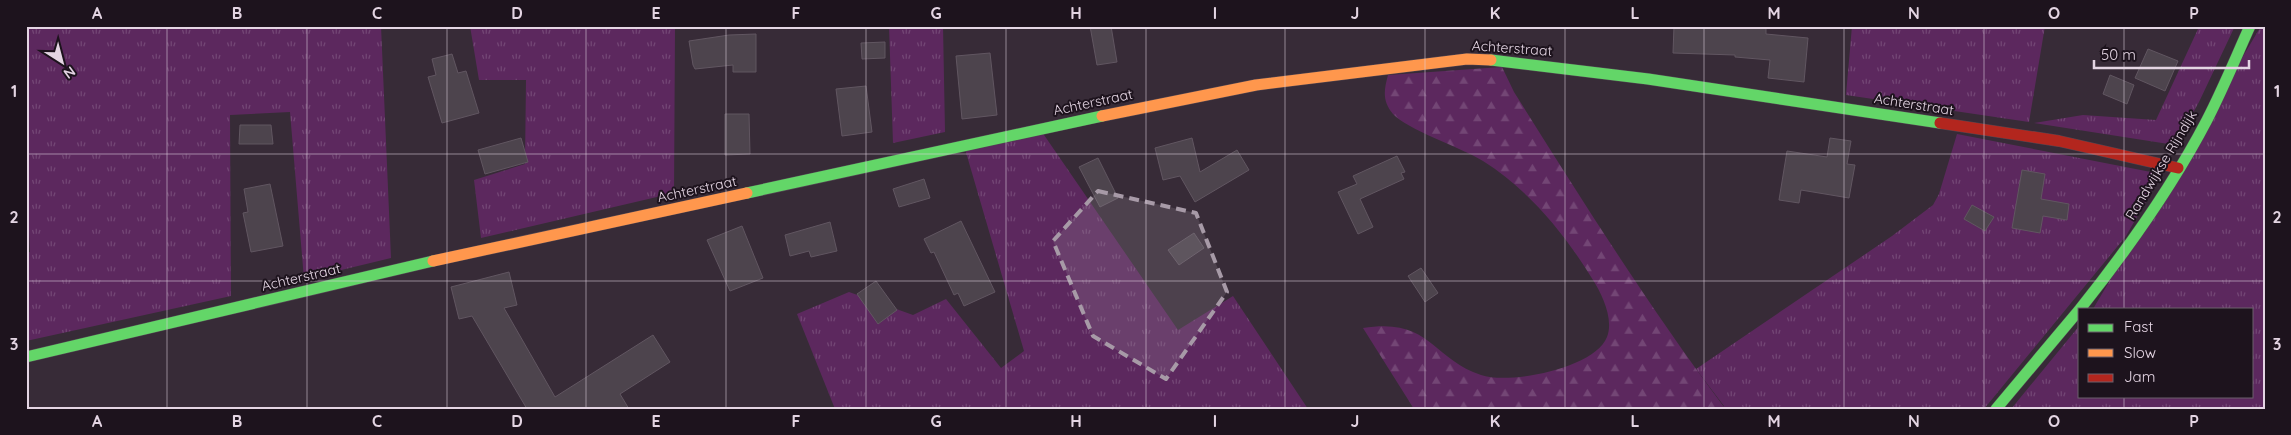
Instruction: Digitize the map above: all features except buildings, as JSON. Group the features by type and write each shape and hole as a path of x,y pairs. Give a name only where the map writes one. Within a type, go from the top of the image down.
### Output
{"street":[{"name":"Randwijkse Rijndijk","path":"2081,308 2152,213 2207,120 2250,26"},
{"name":"Achterstraat","path":"26,357 394,270 1129,110 1256,85 1468,59 1507,60 1834,107 2059,142 2178,168"},
{"name":"Randwijkse Rijndijk","path":"1996,409 2078,311"}],"highlighted area":[{"path":"1098,191 1196,213 1227,292 1166,379 1093,336 1053,241"}],"green space":[{"path":"26,26 381,26 391,258 304,279 290,112 230,115 231,296 26,341 26,253 30,252 26,166"},
{"path":"470,26 675,26 674,193 481,238 474,180 525,164 526,80 479,80"},
{"path":"889,26 943,26 945,132 893,143"},
{"path":"1852,26 2045,26 2029,122 1846,95"},
{"path":"2192,26 2235,26 2199,102 2175,145 2034,123 2083,115 2156,120 2198,29"},
{"path":"2261,26 2265,26 2265,409 2011,409 2078,327 2078,398 2254,398 2254,308 2094,308"},
{"path":"1502,67 1514,92 1590,212 1668,330 1724,407 1721,409 1414,409 1363,328 1385,326 1403,328 1428,341 1464,368 1494,378 1530,376 1570,365 1599,348 1607,337 1609,330 1606,307 1593,280 1558,230 1531,199 1516,185 1483,161 1410,126 1393,114 1387,105 1385,91 1388,75"},
{"path":"1042,132 1178,330 1233,296 1308,409 835,409 797,314 849,292 913,315 946,299 1001,368 1024,351 965,149"},
{"path":"1957,134 2156,173 2159,179 2126,236 1984,409 1721,409 1724,406 1696,369 1892,236 1933,205 1939,194"}],"traffic: fast":[{"path":"2081,308 2132,240 2179,169 2213,108 2250,26"},
{"path":"1491,60 1648,79 1940,123"},
{"path":"747,193 1102,116"},
{"path":"26,357 433,261"},
{"path":"1996,409 2078,311"}],"traffic: slow":[{"path":"1102,116 1256,85 1467,59 1491,60"},
{"path":"433,261 747,193"}],"traffic: jam":[{"path":"1940,123 2059,141 2178,168"}]}
